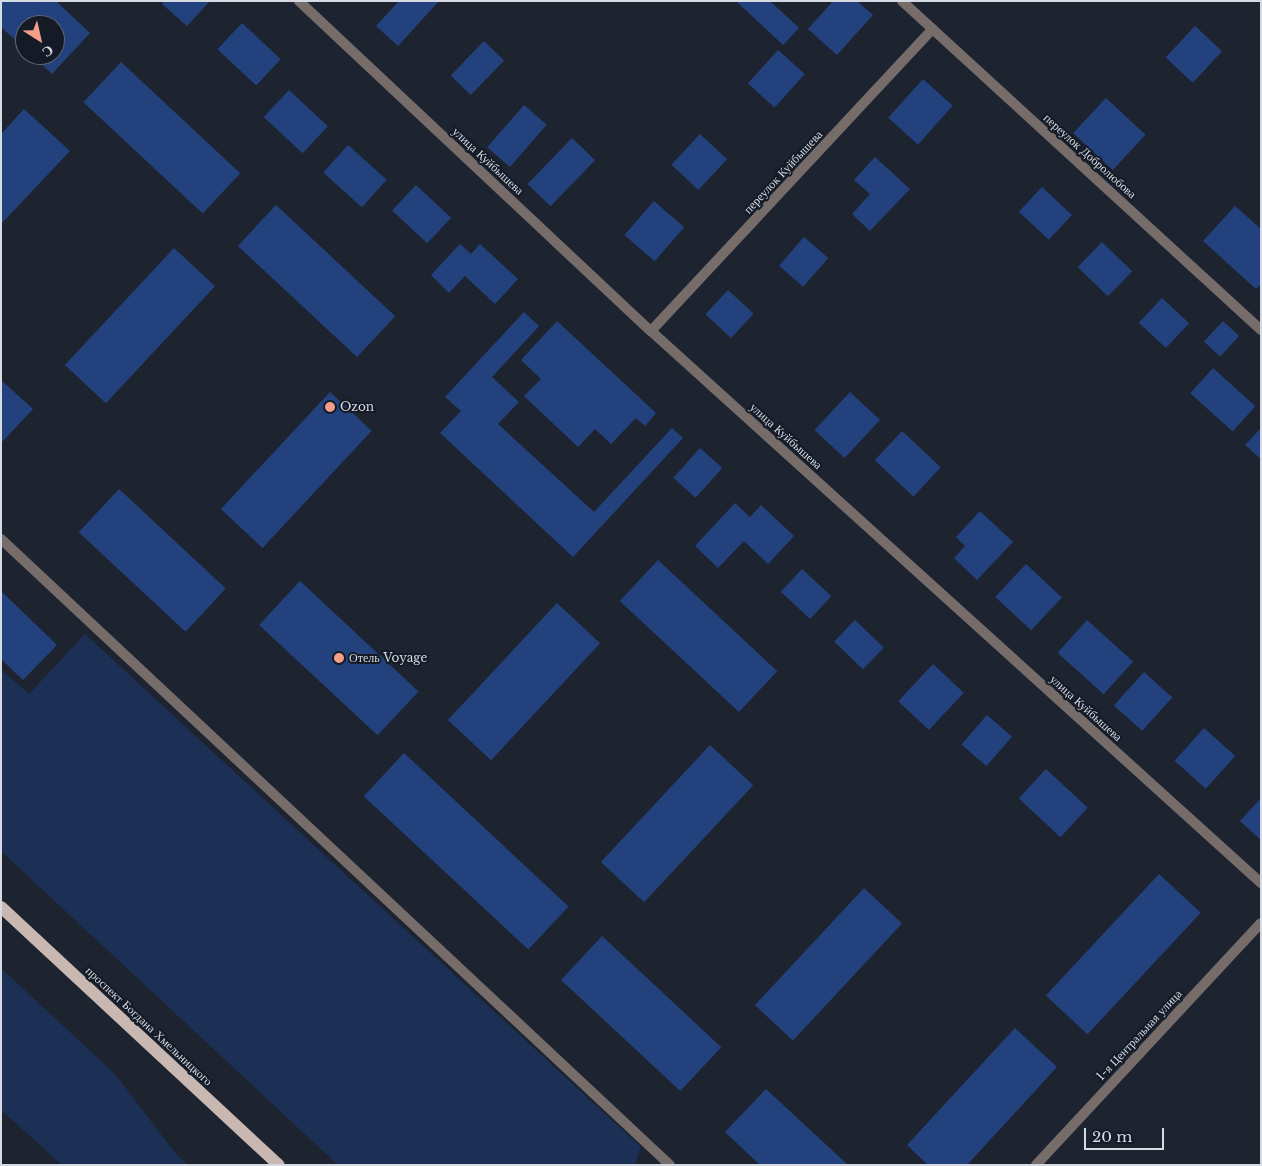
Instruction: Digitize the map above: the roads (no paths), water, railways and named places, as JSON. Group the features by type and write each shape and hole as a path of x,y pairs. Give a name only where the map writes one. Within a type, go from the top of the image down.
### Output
{"main road":[{"name":"проспект Богдана Хмельницкого","path":"1,907 279,1165"}],"street":[{"name":"улица Куйбышева","path":"299,1 652,331 1261,883"},
{"name":"переулок Добролюбова","path":"902,1 1261,330"},
{"name":"переулок Куйбышева","path":"652,331 933,29"},
{"path":"1,540 670,1165"},
{"name":"1-я Центральная улица","path":"1036,1165 1261,923"}],"place":[{"name":"Ozon","path":"330,407"},
{"name":"Отель Voyage","path":"339,658"}]}
